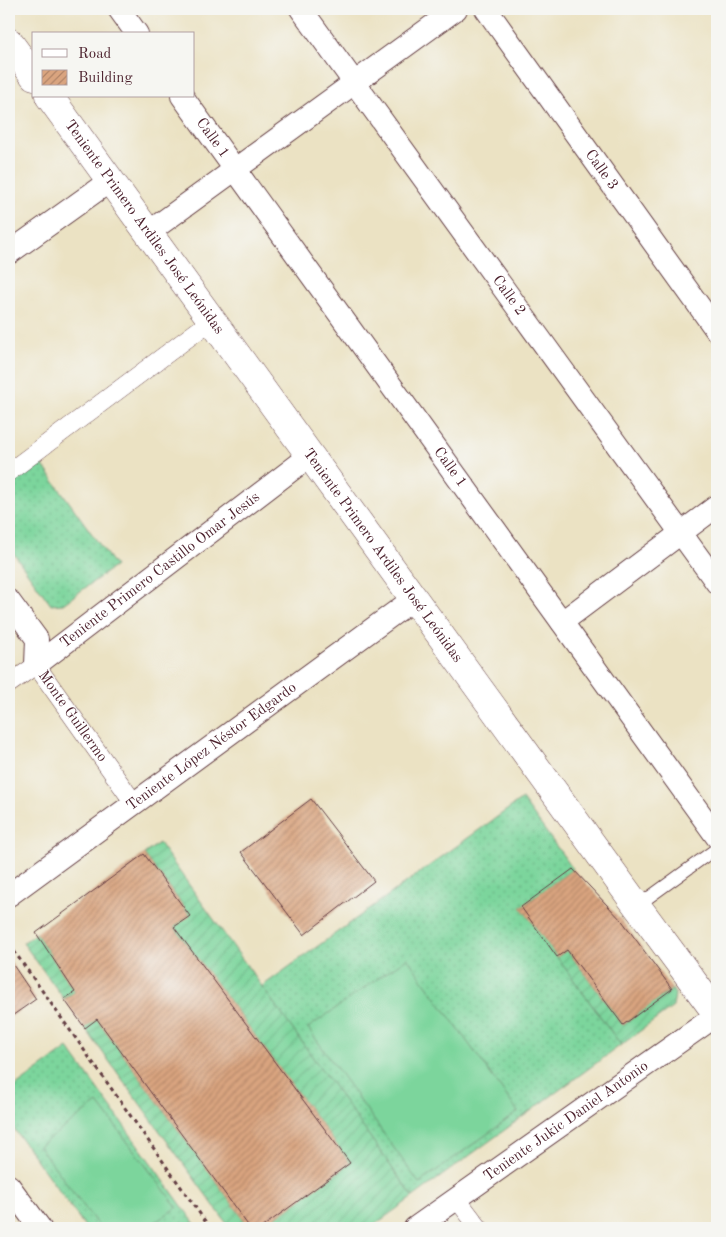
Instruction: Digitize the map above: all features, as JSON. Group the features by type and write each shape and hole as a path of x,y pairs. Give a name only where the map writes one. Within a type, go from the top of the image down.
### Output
{"street":[{"path":"119,9 136,32"},
{"name":"Calle 2","path":"301,9 717,583"},
{"path":"148,232 456,9"},
{"name":"Calle 3","path":"486,9 717,331"},
{"path":"9,42 32,73"},
{"name":"Teniente Primero Ardiles José Leónidas","path":"50,98 717,1014"},
{"name":"Calle 1","path":"183,98 717,837"},
{"path":"9,253 111,180"},
{"path":"9,472 212,320"},
{"name":"Teniente Primero Castillo Omar Jesús","path":"9,684 311,456"},
{"path":"562,622 717,506"},
{"name":"Teniente López Néstor Edgardo","path":"9,895 415,598"},
{"name":"Monte Guillermo","path":"9,601 37,639 36,665 134,803"},
{"name":"Teniente Jukic Daniel Antonio","path":"415,1228 717,1014"},
{"path":"9,1186 40,1228"},
{"path":"457,1199 479,1228"}],"lane":[{"path":"637,906 717,848"}],"path":[{"path":"9,944 210,1228"}],"green space":[{"path":"39,460 115,566 63,604 51,605 9,547 9,481"},
{"path":"522,799 573,869 521,907 621,1045 413,1197 261,987"},
{"path":"159,843 413,1197 370,1228 261,1228 350,1163 174,927 190,915 144,854"},
{"path":"36,933 75,992 64,999 23,943"},
{"path":"567,950 623,1025 672,989 675,994 673,1007 621,1045 557,957"},
{"path":"407,958 518,1112 419,1183 308,1028"},
{"path":"97,1019 250,1228 230,1228 85,1028"},
{"path":"68,1048 198,1228 86,1228 9,1122 9,1091"},
{"path":"98,1103 177,1207 147,1228 100,1228 39,1146"}],"building":[{"path":"311,799 374,881 304,935 241,852"},
{"path":"144,854 190,916 174,927 350,1163 261,1228 250,1228 97,1019 85,1028 64,999 75,992 36,933"},
{"path":"573,869 623,922 672,989 623,1025 567,950 557,957 521,907"},
{"path":"9,959 36,999 9,1018"}]}
